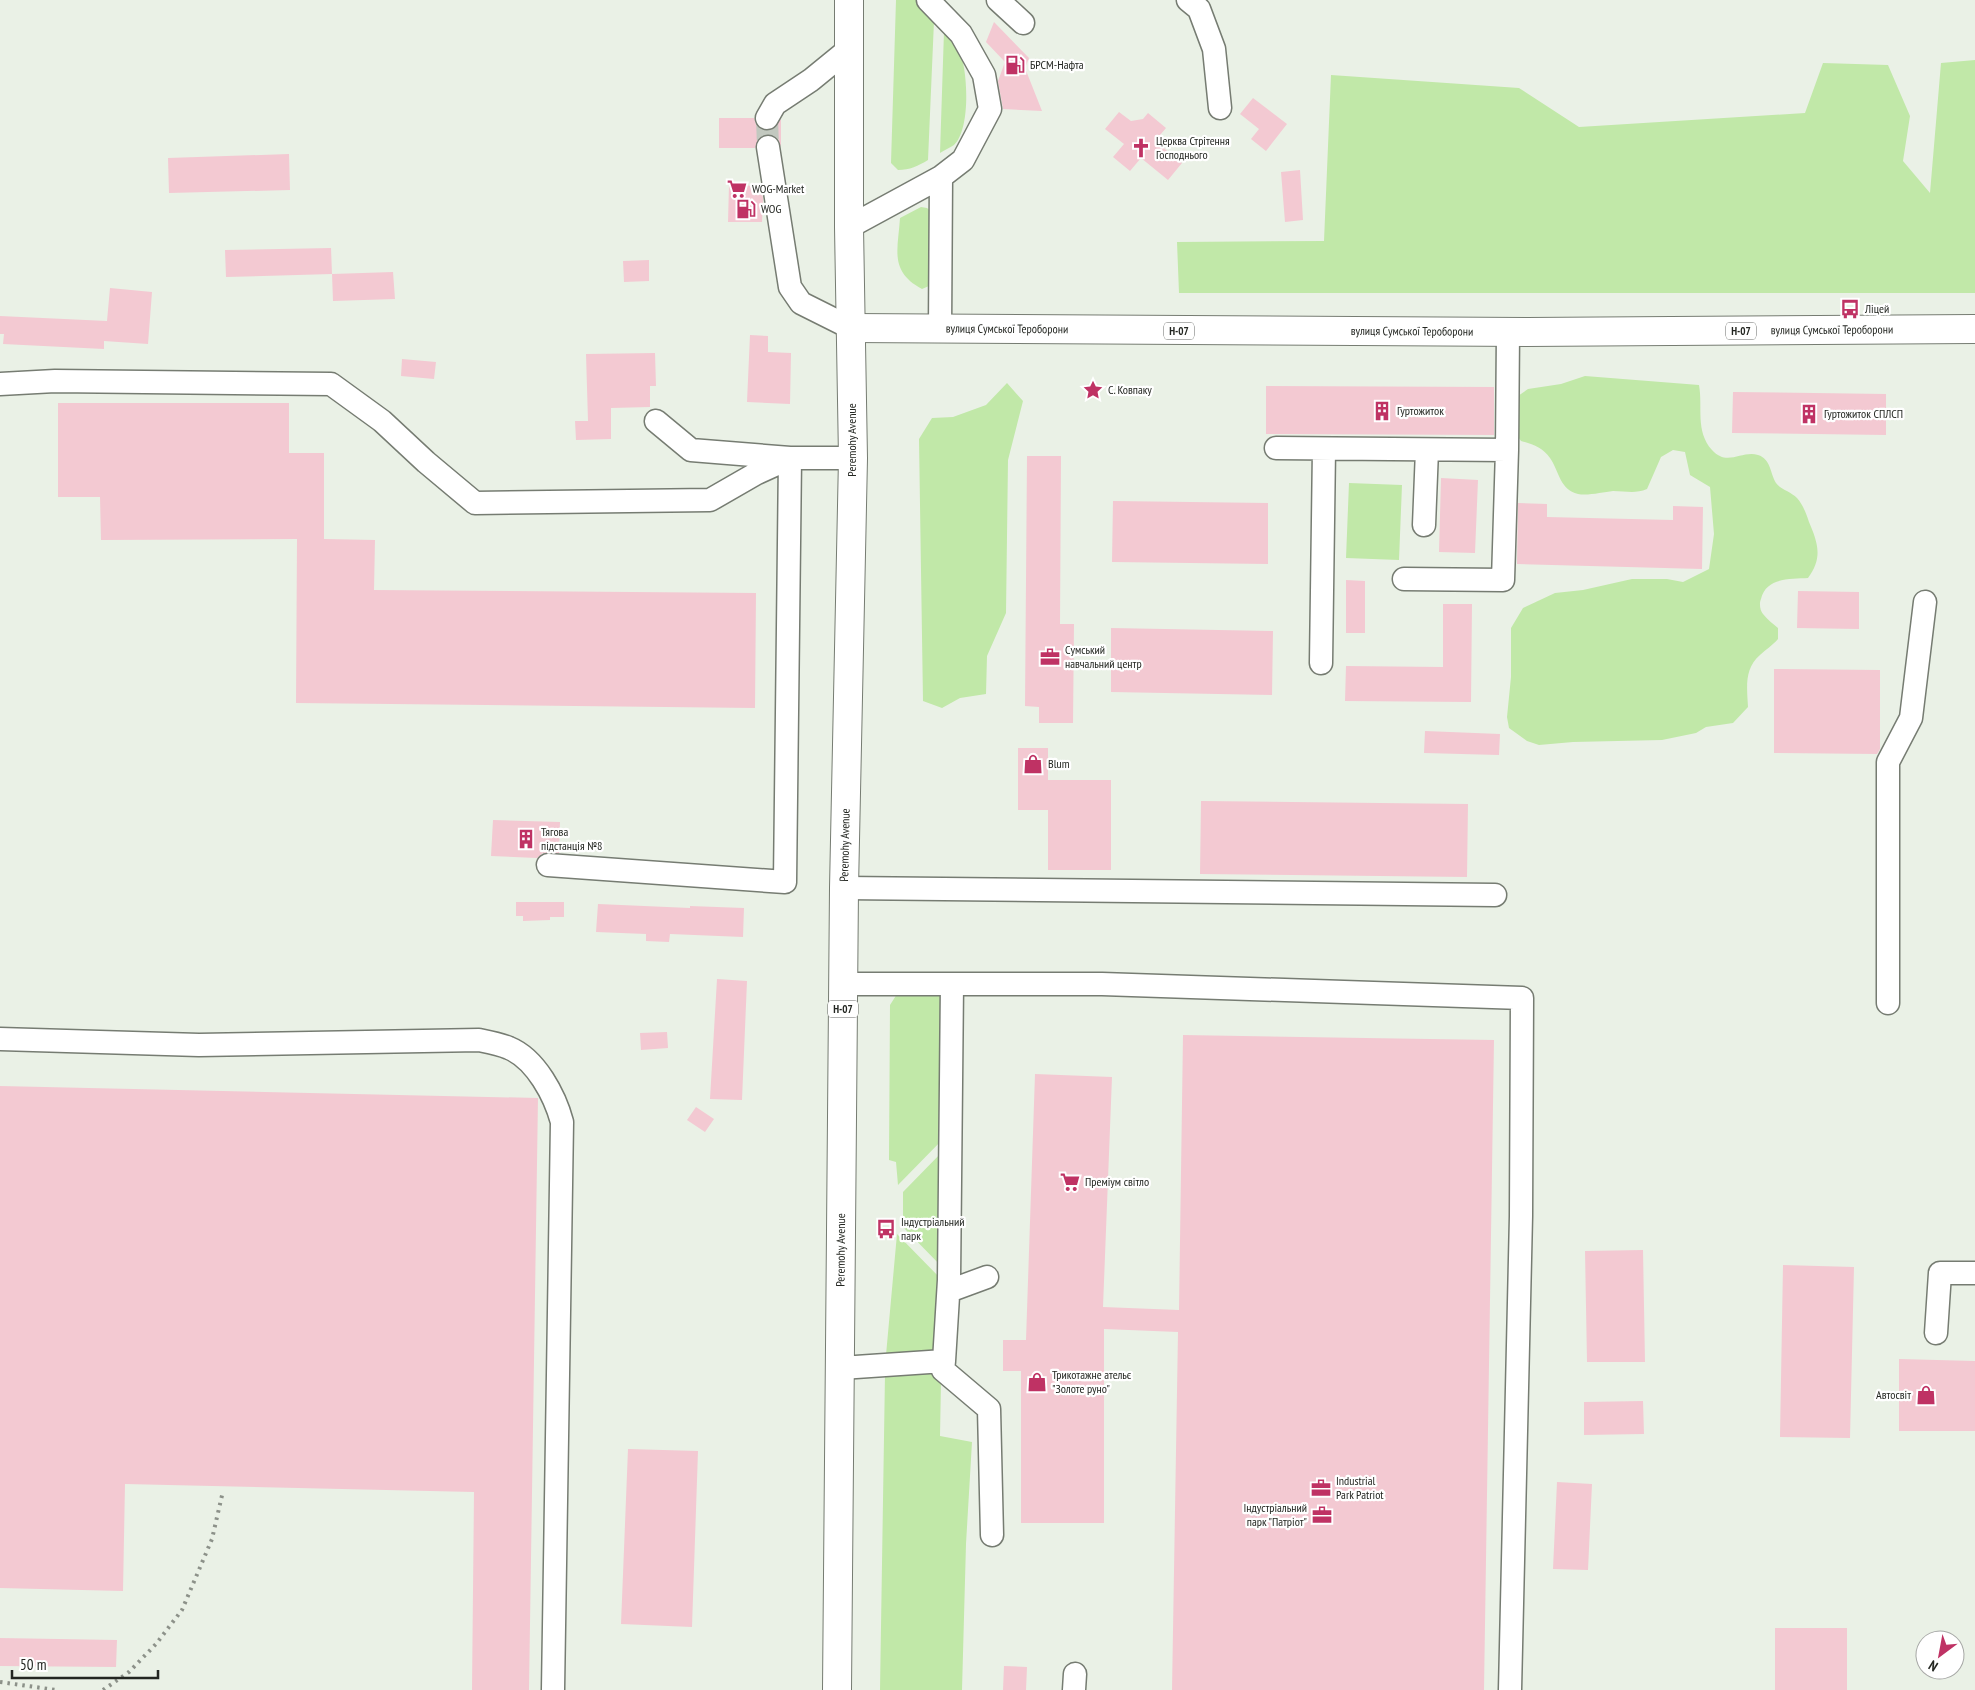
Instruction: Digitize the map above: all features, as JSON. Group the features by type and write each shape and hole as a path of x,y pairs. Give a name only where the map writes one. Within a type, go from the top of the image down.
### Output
{"main road":[{"name":"Peremohy Avenue","path":"837,1690 844,888 853,458 849,227 849,0"},
{"name":"вулиця Сумської Тероборони","path":"851,328 1508,332 1975,329"}],"lane":[{"path":"849,227 941,177 963,160 990,109 984,75 962,34 928,0"},
{"path":"998,0 1023,23"},
{"path":"1188,0 1199,9 1214,49 1220,108"},
{"path":"767,118 775,104 811,80 849,49"},
{"path":"768,148 790,287 801,303 851,328"},
{"path":"940,330 941,177"},
{"path":"1404,579 1503,580 1508,332"},
{"path":"0,384 55,381 331,384 382,421 426,462 475,503 710,500 757,473 790,458"},
{"path":"656,421 691,450 790,458 853,458"},
{"path":"1276,448 1507,450"},
{"path":"1321,663 1324,449"},
{"path":"1424,526 1427,450"},
{"path":"548,865 785,882 790,458"},
{"path":"1888,1003 1888,762 1911,718 1924,602"},
{"path":"844,888 1495,895"},
{"path":"843,984 1102,984 1522,998 1522,1216 1510,1690"},
{"path":"952,984 949,1292 943,1370 989,1409 992,1535"},
{"path":"0,1039 199,1045 479,1040 510,1048 530,1062 557,1101 562,1122 553,1690"},
{"path":"1936,1334 1940,1273 1975,1273"},
{"path":"949,1292 988,1277"},
{"path":"840,1368 944,1361"}],"green space":[{"path":"896,0 918,0 918,5 934,21 928,160 914,167 898,170 891,163"},
{"path":"944,31 959,49 962,58 966,99 963,126 959,137 954,145 940,153"},
{"path":"1975,60 1975,293 1179,293 1177,242 1324,241 1331,75 1519,88 1579,127 1805,113 1823,63 1888,65 1910,116 1903,161 1930,193 1941,63"},
{"path":"921,207 927,208 932,212 929,286 922,289 904,275 900,267 897,250 900,218"},
{"path":"1585,376 1699,385 1701,427 1703,435 1712,450 1718,455 1729,458 1746,454 1762,457 1768,463 1776,483 1797,498 1805,512 1817,544 1816,564 1808,578 1780,581 1768,587 1764,592 1760,601 1762,613 1778,628 1778,639 1751,666 1747,692 1748,707 1733,723 1706,727 1696,733 1662,740 1573,742 1539,745 1527,741 1509,728 1507,717 1511,677 1511,628 1523,608 1555,593 1583,590 1632,579 1667,579 1683,582 1709,569 1714,534 1710,487 1690,475 1685,452 1673,450 1661,457 1647,489 1643,491 1578,494 1567,489 1553,463 1544,452 1521,441 1514,431 1518,396 1528,389 1561,384"},
{"path":"1007,383 1023,401 1008,460 1006,613 987,656 986,694 960,698 942,708 923,701 919,439 932,418 953,417 986,405"},
{"path":"1349,483 1402,485 1399,560 1346,558"},
{"path":"948,993 944,1138 898,1185 896,1162 889,1160 890,1005 897,994"},
{"path":"944,1150 943,1268 903,1227 903,1192"},
{"path":"897,1234 943,1281 939,1353 886,1355"},
{"path":"932,1371 941,1381 940,1436 972,1442 966,1544 962,1690 880,1690 885,1374"}],"building":[{"name":"БРСМ-Нафта","path":"994,22 1029,58 1025,68 1042,111 1003,109 998,81 1005,62 986,42"},
{"path":"1253,98 1287,124 1266,151 1251,139 1259,129 1240,114"},
{"name":"Церква Стрітення Господнього","path":"1119,112 1131,121 1143,119 1148,113 1166,128 1155,141 1182,163 1168,180 1141,158 1130,171 1113,157 1124,144 1105,129"},
{"path":"719,118 754,118 756,125 760,129 767,131 774,129 781,119 781,147 778,138 766,134 759,137 755,148 719,148"},
{"path":"289,154 290,190 169,193 168,158"},
{"path":"1300,170 1303,220 1285,222 1281,172"},
{"name":"WOG","path":"729,185 761,186 763,199 762,222 728,222"},
{"path":"331,248 332,274 226,277 225,250"},
{"path":"649,260 649,281 624,282 623,261"},
{"path":"393,272 395,299 333,301 332,274"},
{"path":"110,288 152,292 148,344 104,341 104,349 3,344 4,334 0,334 0,316 107,321"},
{"path":"750,335 768,336 768,352 791,353 790,404 747,402"},
{"path":"655,353 656,386 650,386 650,407 611,408 611,439 576,440 575,421 588,421 586,354"},
{"path":"402,359 436,362 434,379 401,376"},
{"name":"Гуртожиток","path":"1266,386 1494,387 1494,435 1266,434"},
{"name":"Гуртожиток СПЛСП","path":"1733,392 1886,394 1886,435 1732,433"},
{"path":"58,403 289,403 289,453 324,453 324,539 375,540 374,590 756,593 755,708 296,703 297,539 101,540 100,497 58,497"},
{"path":"1027,456 1061,456 1060,624 1074,624 1073,723 1039,723 1039,707 1025,706"},
{"path":"1441,478 1478,480 1475,553 1439,552"},
{"path":"1113,501 1268,503 1268,564 1112,562"},
{"path":"1518,503 1547,504 1547,517 1673,520 1673,506 1703,507 1702,569 1517,564"},
{"path":"1346,580 1365,581 1365,633 1346,633"},
{"path":"1798,591 1859,592 1859,629 1797,628"},
{"path":"1443,604 1472,604 1471,702 1345,701 1346,666 1443,667"},
{"path":"1111,628 1273,631 1272,695 1111,692"},
{"path":"1774,669 1880,670 1880,749 1877,754 1774,753"},
{"path":"1425,731 1500,734 1499,755 1424,753"},
{"path":"1018,748 1048,748 1048,780 1111,780 1111,870 1048,870 1048,810 1018,810"},
{"path":"1201,801 1468,804 1467,877 1200,874"},
{"name":"Тягова підстанція №8","path":"493,820 560,822 559,853 543,853 537,858 491,856"},
{"path":"516,902 564,902 564,917 550,917 550,920 523,921 523,916 516,916"},
{"path":"598,904 744,908 743,937 670,934 669,942 646,941 646,934 596,932"},
{"path":"717,979 747,981 742,1100 710,1099"},
{"path":"667,1032 668,1048 641,1050 640,1033"},
{"path":"1183,1035 1494,1040 1484,1690 1172,1690 1178,1332 1104,1329 1104,1523 1021,1523 1021,1371 1003,1371 1003,1340 1026,1340 1035,1074 1112,1077 1103,1307 1179,1310"},
{"path":"0,1086 538,1098 529,1690 472,1690 474,1492 125,1484 123,1591 0,1588"},
{"path":"696,1107 714,1119 705,1132 687,1120"},
{"path":"1643,1250 1645,1362 1587,1362 1585,1251"},
{"path":"1783,1265 1854,1267 1850,1438 1780,1437"},
{"name":"Автосвіт","path":"1899,1359 1975,1361 1975,1431 1899,1431"},
{"path":"1643,1401 1644,1434 1584,1435 1584,1402"},
{"path":"628,1449 698,1451 692,1627 621,1624"},
{"path":"1557,1482 1592,1484 1588,1570 1553,1569"},
{"path":"1775,1628 1847,1628 1847,1690 1775,1690"},
{"path":"0,1638 117,1640 116,1667 0,1666"},
{"path":"1004,1666 1027,1667 1026,1690 1003,1690"}],"tunnel":[{"path":"767,118 768,147"}],"railway":[{"path":"103,1690 129,1672 156,1644 182,1610 212,1539 223,1491"},
{"path":"0,1682 56,1690"}],"place":[{"name":"БРСМ-Нафта","path":"1015,65"},
{"name":"Церква Стрітення Господнього","path":"1141,148"},
{"name":"WOG-Market","path":"737,189"},
{"name":"WOG","path":"746,209"},
{"name":"Ліцей","path":"1850,309"},
{"name":"С. Ковпаку","path":"1093,390"},
{"name":"Гуртожиток","path":"1382,411"},
{"name":"Гуртожиток СПЛСП","path":"1809,414"},
{"name":"Сумський навчальний центр","path":"1050,657"},
{"name":"Blum","path":"1033,764"},
{"name":"Тягова підстанція №8","path":"526,839"},
{"name":"Преміум світло","path":"1070,1182"},
{"name":"Індустріальний парк","path":"886,1229"},
{"name":"Трикотажне ательє \"Золоте руно\"","path":"1037,1382"},
{"name":"Автосвіт","path":"1926,1395"},
{"name":"Industrial Park Patriot","path":"1321,1488"},
{"name":"Індустріальний парк \"Патріот\"","path":"1322,1515"}]}
